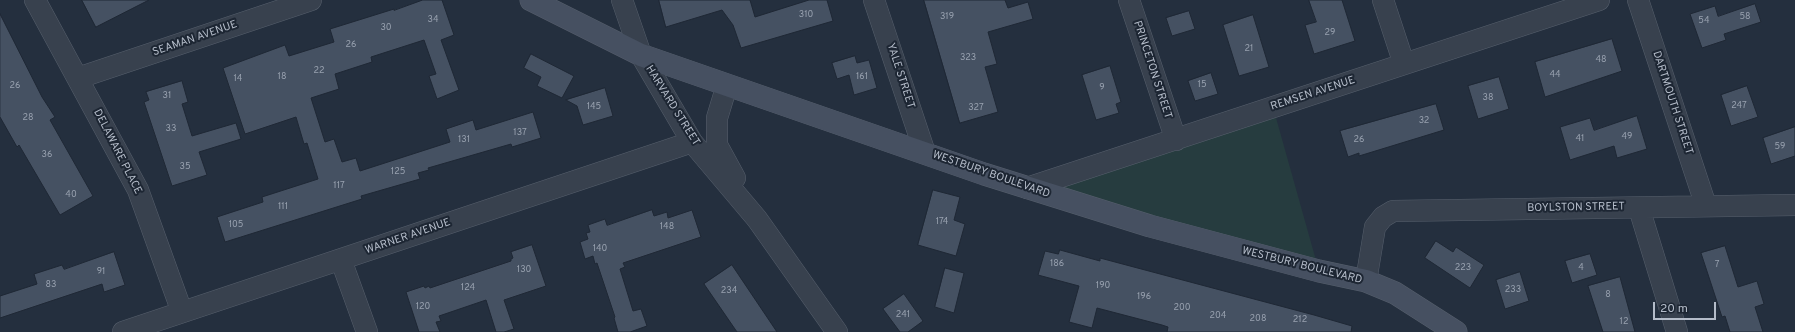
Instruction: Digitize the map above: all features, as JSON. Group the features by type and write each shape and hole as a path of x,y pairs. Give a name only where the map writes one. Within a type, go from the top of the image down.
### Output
{"street":[{"name":"DELAWARE PLACE","path":"35,0 138,190 182,312"},
{"name":"SEAMAN AVENUE","path":"78,78 311,0"},
{"name":"WESTBURY BOULEVARD","path":"531,0 641,55 984,174 1150,226 1319,271 1366,281 1395,293 1456,332"},
{"name":"HARVARD STREET","path":"622,0 641,55 692,142 757,219 837,332"},
{"name":"YALE STREET","path":"874,0 925,153"},
{"name":"PRINCETON STREET","path":"1129,0 1176,140"},
{"path":"1383,0 1404,64"},
{"name":"REMSEN AVENUE","path":"1027,188 1599,0"},
{"name":"DARTMOUTH STREET","path":"1638,0 1706,206"},
{"name":"HARVARD STREET","path":"727,85 717,118 717,145 757,219"},
{"name":"WARNER AVENUE","path":"123,332 692,142"},
{"name":"BOYLSTON STREET","path":"1366,281 1372,238 1376,227 1383,217 1394,211 1795,205"},
{"path":"1639,208 1677,332"},
{"path":"341,260 366,332"}],"green space":[{"path":"1273,107 1319,271 1027,188"}],"building":[{"path":"82,0 149,0 96,27"},
{"path":"423,0 442,0 454,35 441,40 459,90 437,99 429,76 436,74 424,40 371,57 372,62 335,74 339,89 311,98 325,142 334,139 342,162 356,158 360,171 450,142 446,129 473,120 476,130 533,112 541,138 512,147 511,144 428,168 429,170 418,173 420,179 361,196 362,199 225,242 217,217 263,202 262,197 318,179 307,143 304,144 296,117 245,134 223,68 285,45 289,56 334,42 330,29"},
{"path":"659,0 750,0 755,17 809,0 827,0 833,21 741,48 733,25 722,10 666,27"},
{"path":"924,0 1005,0 1008,8 1028,2 1033,19 988,32 997,64 985,67 998,112 960,123"},
{"path":"1309,0 1342,0 1355,41 1314,54 1305,25 1316,22"},
{"path":"1755,4 1761,22 1724,34 1726,40 1702,48 1690,14 1715,6 1718,16"},
{"path":"1189,11 1195,29 1172,36 1166,18"},
{"path":"0,14 42,97 55,117 50,120 93,196 60,215 19,145 17,147 0,117"},
{"path":"1253,15 1269,67 1239,76 1223,25"},
{"path":"1612,39 1622,71 1545,97 1535,62"},
{"path":"531,54 574,76 562,98 537,86 541,77 524,68"},
{"path":"855,56 857,63 869,60 877,88 854,95 849,75 837,79 832,63"},
{"path":"1110,66 1121,102 1116,104 1119,113 1096,120 1082,75"},
{"path":"1211,73 1218,94 1195,101 1188,81"},
{"path":"1499,77 1509,109 1478,119 1468,86"},
{"path":"182,81 188,102 182,104 192,136 236,123 241,139 199,152 207,175 172,186 144,102 149,100 146,92"},
{"path":"1747,86 1758,117 1731,126 1721,95"},
{"path":"605,88 613,116 583,125 577,106 566,100"},
{"path":"1436,104 1444,130 1359,156 1359,153 1348,157 1340,131"},
{"path":"1637,116 1647,149 1617,158 1614,146 1570,160 1560,127 1590,118 1594,130"},
{"path":"1795,127 1795,156 1771,164 1763,138"},
{"path":"933,190 960,197 954,220 965,224 956,256 918,245"},
{"path":"652,210 654,216 667,212 668,218 692,210 701,237 623,263 625,267 620,269 633,311 641,309 647,326 630,332 618,332 615,317 597,263 595,264 593,256 585,259 580,242 588,239 586,233 590,232 588,225 605,219 607,225"},
{"path":"1436,241 1453,252 1456,247 1484,265 1470,288 1425,258"},
{"path":"532,245 546,286 504,300 514,329 504,332 496,332 486,300 439,316 441,321 436,322 440,332 419,332 406,292 424,286 425,288 429,286 430,288 511,261 513,258 511,252"},
{"path":"1725,246 1738,287 1757,281 1764,304 1755,307 1763,332 1730,332 1725,316 1722,317 1701,253"},
{"path":"1060,250 1100,261 1100,258 1314,315 1352,326 1351,332 1167,332 1168,327 1097,308 1092,328 1069,322 1079,286 1038,275 1045,251 1058,254"},
{"path":"114,252 125,285 104,292 102,284 0,318 0,296 37,284 34,274 62,265 64,269"},
{"path":"1590,254 1597,275 1572,283 1565,261"},
{"path":"732,265 777,332 737,332 704,284"},
{"path":"945,268 964,273 954,313 935,307"},
{"path":"1520,272 1529,301 1505,309 1496,280"},
{"path":"1620,277 1635,332 1603,332 1588,286"},
{"path":"904,294 923,321 908,332 900,332 883,309"}]}
